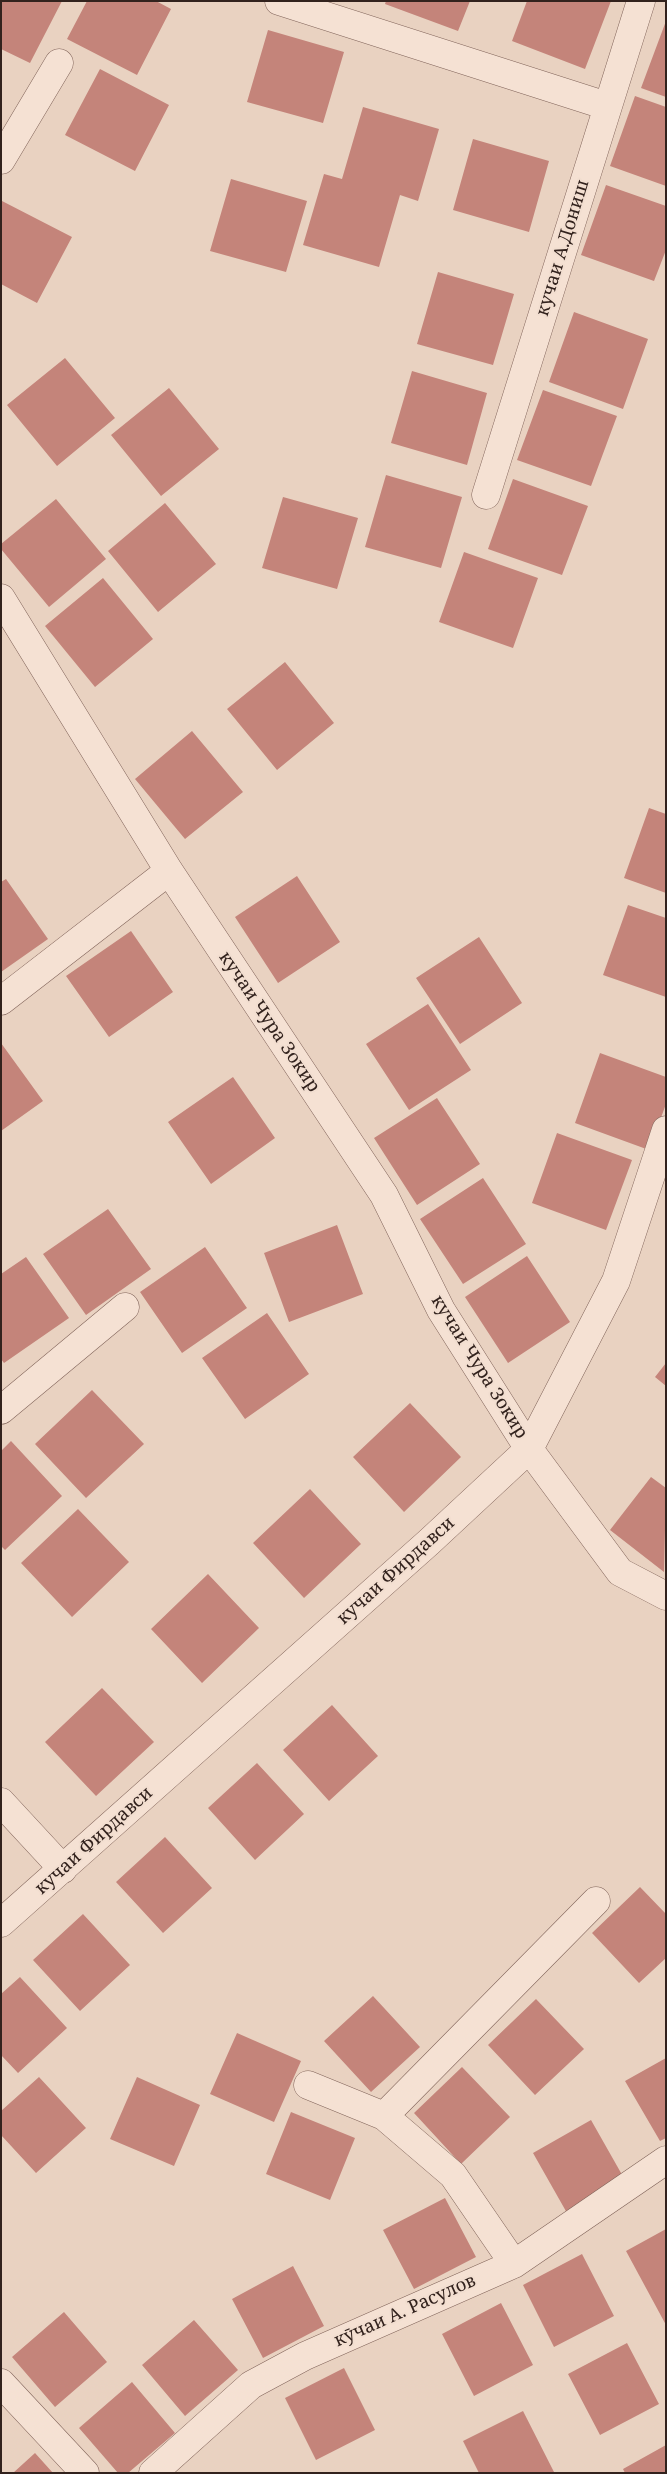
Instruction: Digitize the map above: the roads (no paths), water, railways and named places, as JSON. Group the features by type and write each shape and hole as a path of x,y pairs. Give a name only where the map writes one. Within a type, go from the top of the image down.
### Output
{"street":[{"path":"279,1 608,106"},
{"name":"кучаи А.Дониш","path":"486,495 640,1"},
{"path":"1,160 59,63"},
{"name":"кучаи Чура Зокир","path":"1,598 169,871 384,1195 442,1310 530,1449 620,1572 666,1596"},
{"path":"1,1002 169,871"},
{"name":"кучаи Фирдавси","path":"1,1923 429,1542 530,1449 616,1281 666,1130"},
{"path":"1,1410 125,1307"},
{"path":"1,1802 63,1869"},
{"path":"384,2116 596,1901"},
{"path":"308,2085 384,2116 453,2175 514,2264"},
{"name":"кӯчаи А. Расулов","path":"153,2473 251,2385 305,2356 514,2264 666,2160"},
{"path":"1,2383 85,2473"}]}
